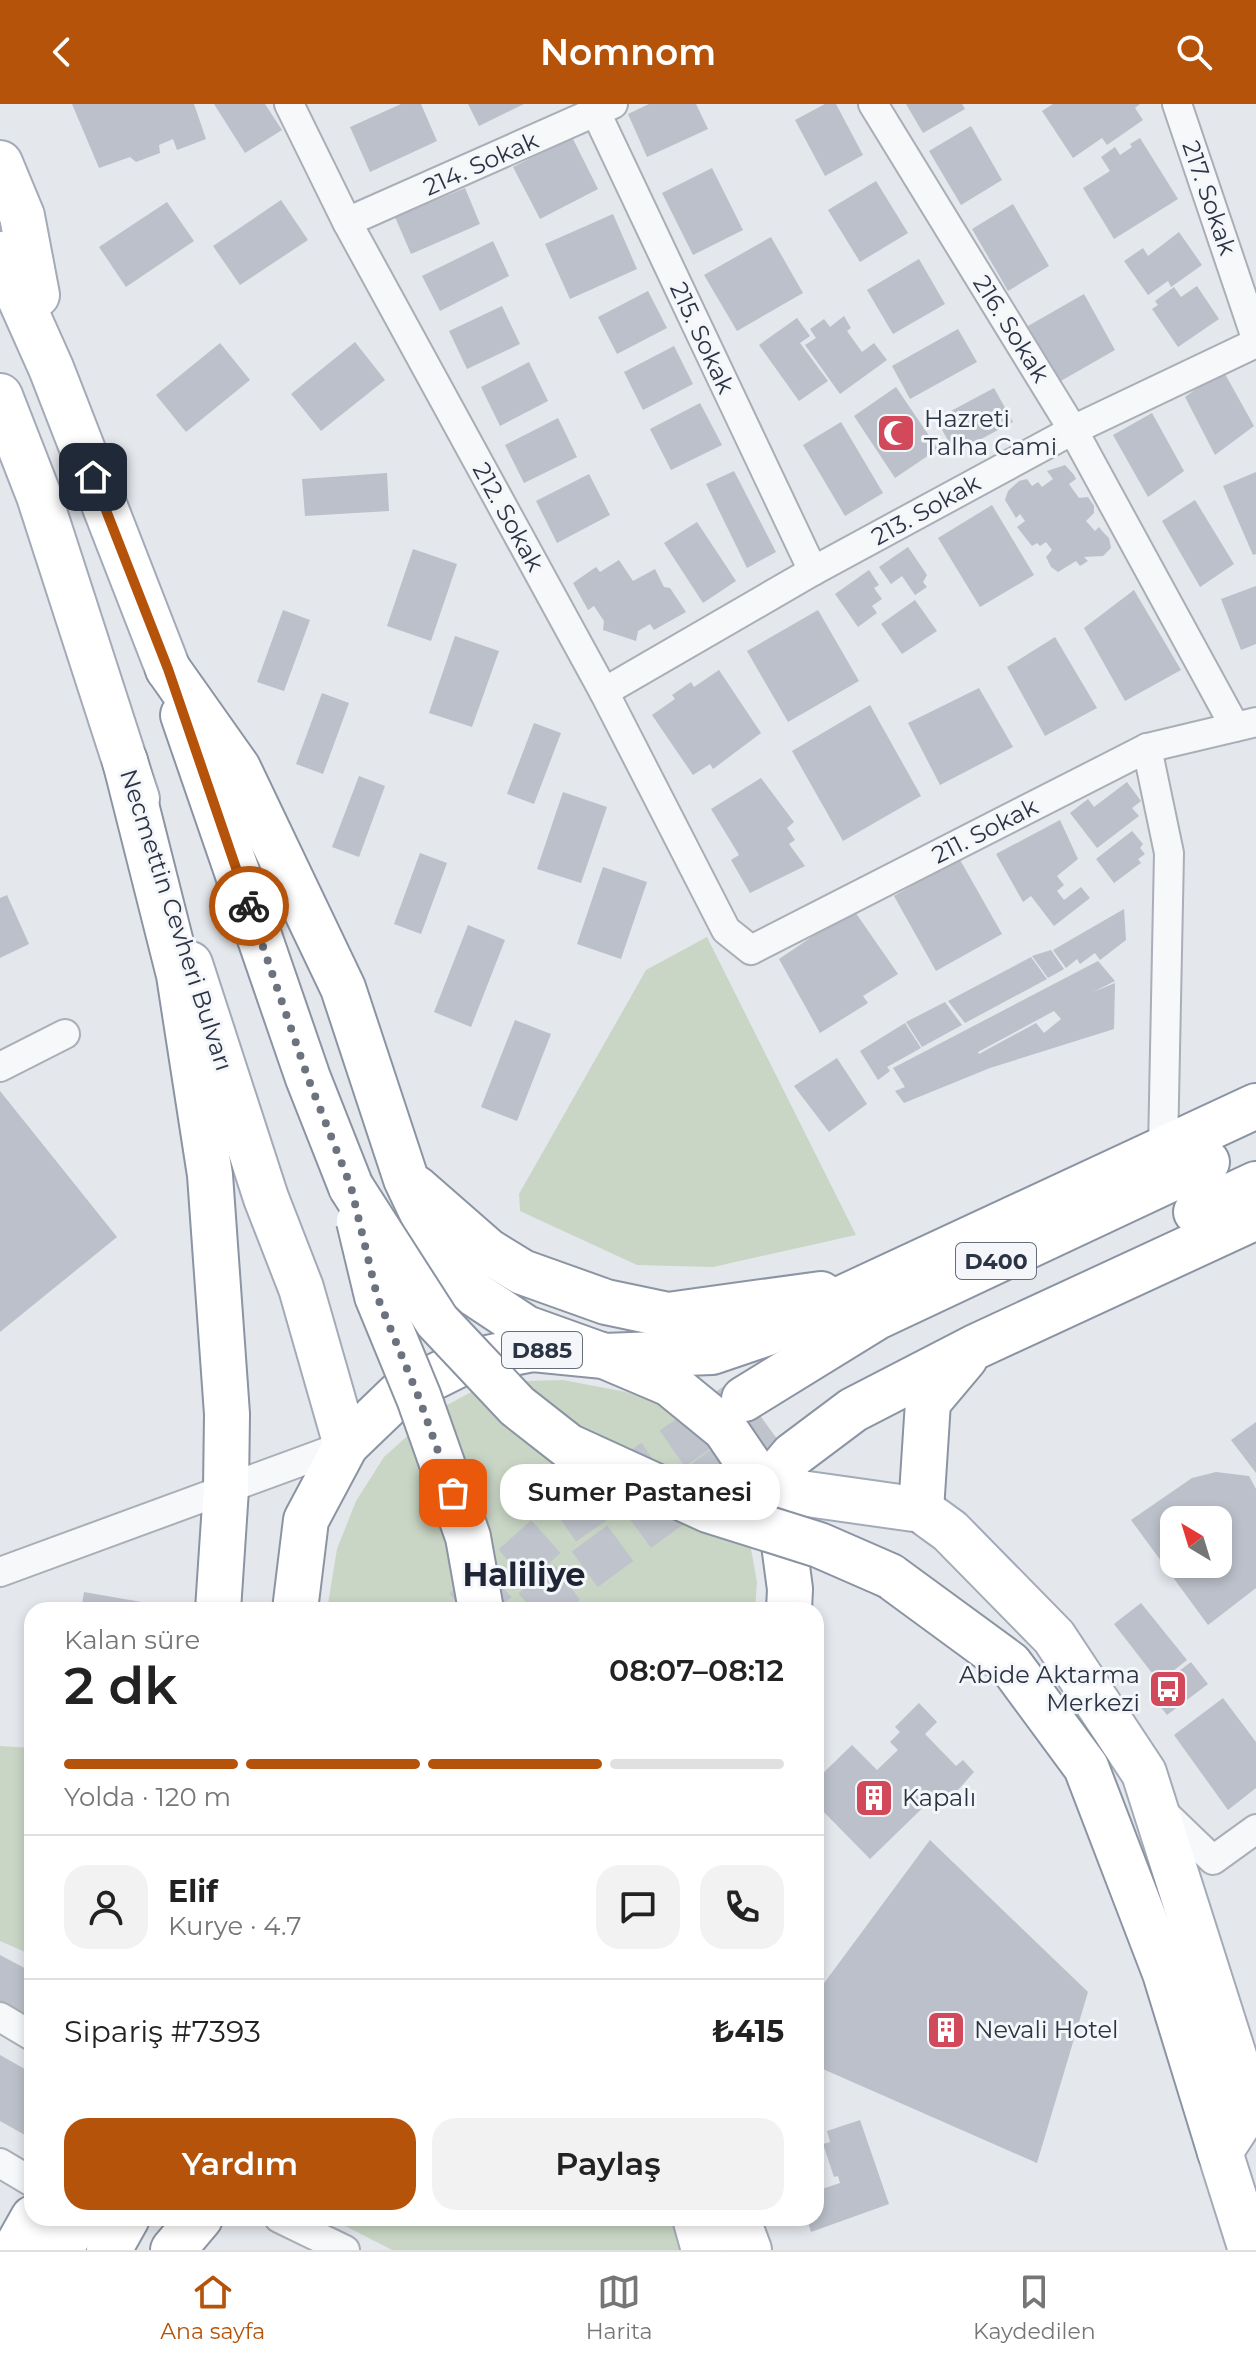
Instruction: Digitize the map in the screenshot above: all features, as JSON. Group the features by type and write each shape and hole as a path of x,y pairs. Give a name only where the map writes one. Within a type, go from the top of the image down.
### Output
{"main road":[{"path":"0,163 22,216 51,368"},
{"path":"0,254 51,368 168,669 308,1078 351,1187 377,1296 424,1412 468,1537 480,1602"},
{"name":"Necmettin Cevheri Bulvarı","path":"0,396 39,496 257,1172 301,1288 346,1445"},
{"path":"0,433 39,496"},
{"path":"168,669 238,768 343,988 406,1179 450,1272 476,1295 526,1328 604,1356 712,1352 765,1334 1256,1106"},
{"path":"125,761 179,975 210,1175 227,1414 219,1602"},
{"name":"D400","path":"744,1399 877,1317 1256,1138"},
{"path":"406,1179 488,1251 522,1272 606,1302 668,1315 859,1289"},
{"name":"D400","path":"772,1432 957,1325 1256,1184"},
{"path":"351,1187 437,1321 517,1406 568,1446 708,1510 819,1545 890,1576 1010,1664 1086,1767 1165,1973 1220,2152 1251,2239"},
{"path":"765,1488 793,1455 853,1410 975,1347 1256,1217"},
{"path":"921,1510 928,1402 975,1347"},
{"name":"D885","path":"296,1602 306,1520 346,1445 398,1395 462,1363 533,1349 604,1356 670,1384 725,1429 765,1488 783,1537 789,1602"},
{"path":"765,1488 921,1510 950,1531 1054,1637 1144,1773 1250,2106 1220,2152"},
{"path":"15,2250 28,2226"},
{"path":"60,2250 74,2226"},
{"path":"109,2250 122,2226"},
{"path":"147,2250 163,2226"},
{"path":"173,2250 193,2226"},
{"path":"697,2226 704,2250"},
{"path":"740,2226 749,2250"}],"street":[{"name":"212. Sokak","path":"289,104 347,222 604,692 726,930"},
{"name":"216. Sokak","path":"873,104 1073,430 1245,725"},
{"name":"217. Sokak","path":"1177,104 1256,340"},
{"name":"214. Sokak","path":"347,222 601,107"},
{"name":"215. Sokak","path":"601,107 813,571"},
{"name":"213. Sokak","path":"604,692 813,571 1073,430 1256,340"},
{"name":"211. Sokak","path":"726,930 751,950 1147,748 1245,725"},
{"path":"1147,748 1169,853 1163,1149"},
{"path":"0,1067 65,1034"},
{"path":"0,1572 346,1445"},
{"path":"1153,1803 1213,1860 1256,1829"},
{"path":"0,2017 24,2031"},
{"path":"0,2163 24,2177"},
{"path":"296,2226 345,2250"}],"green space":[{"path":"707,937 856,1235 713,1267 637,1265 520,1211 519,1194 646,970"},
{"path":"563,1380 626,1392 669,1408 715,1457 745,1516 757,1582 756,1602 328,1602 337,1549 356,1501 384,1457 434,1412 490,1382"},
{"path":"0,1746 24,1748 24,1952 0,1941"},
{"path":"346,2226 678,2226 682,2250 392,2250"}],"building":[{"path":"72,104 194,104 206,139 177,150 173,139 159,145 160,153 136,162 130,157 99,168"},
{"path":"214,104 265,104 282,130 245,153"},
{"path":"401,104 421,104 437,141 370,172 350,127"},
{"path":"468,104 524,104 479,126"},
{"path":"649,104 696,104 708,129 647,157 628,114"},
{"path":"825,104 836,104 863,155 825,176 795,120"},
{"path":"906,104 962,104 965,109 923,133"},
{"path":"1053,104 1140,104 1135,108 1143,120 1107,145 1102,138 1073,158 1042,111"},
{"path":"971,126 1002,180 961,205 929,151"},
{"path":"572,137 598,189 540,219 513,167"},
{"path":"1140,138 1178,199 1114,239 1083,188 1110,171 1101,157 1115,147 1120,155"},
{"path":"712,168 743,230 693,255 662,193"},
{"path":"876,181 908,233 860,262 828,210"},
{"path":"465,188 480,224 411,254 395,217"},
{"path":"281,200 308,240 240,285 213,246"},
{"path":"167,202 194,241 126,287 99,247"},
{"path":"1013,204 1049,266 1008,291 972,229"},
{"path":"613,214 637,269 570,299 545,244"},
{"path":"1179,232 1202,265 1171,287 1168,281 1148,295 1124,261 1143,248 1148,256"},
{"path":"771,237 803,293 737,331 704,275"},
{"path":"493,241 509,276 440,311 422,276"},
{"path":"919,259 945,304 893,334 867,290"},
{"path":"1197,286 1219,319 1178,347 1152,309 1158,305 1155,301 1174,287 1181,297"},
{"path":"648,291 667,328 617,354 598,317"},
{"path":"1084,294 1115,350 1059,382 1028,326"},
{"path":"502,306 520,344 467,369 449,331"},
{"path":"844,316 851,328 847,331 862,352 874,343 887,360 840,394 805,345 816,338 810,329 824,319 830,327"},
{"path":"797,318 810,336 800,343 828,381 799,401 759,345"},
{"path":"958,329 977,362 910,399 892,366"},
{"path":"355,342 385,380 321,431 291,394"},
{"path":"220,343 250,380 186,432 156,395"},
{"path":"674,346 693,384 643,410 624,372"},
{"path":"529,362 548,401 500,426 481,387"},
{"path":"1225,374 1254,426 1215,455 1185,397 1215,375"},
{"name":"Hazreti Talha Cami","path":"896,387 938,449 895,478 854,416"},
{"path":"994,388 1013,422 955,453 936,419"},
{"path":"700,403 722,445 671,470 650,429"},
{"path":"1152,413 1184,471 1148,497 1113,435"},
{"path":"558,418 577,457 524,483 505,445"},
{"path":"841,422 883,493 845,516 803,445"},
{"path":"1065,465 1076,479 1069,484 1079,498 1088,497 1094,506 1094,513 1086,521 1095,531 1099,527 1109,538 1111,548 1103,556 1084,557 1088,561 1080,566 1076,561 1058,572 1046,557 1052,550 1046,542 1032,546 1017,527 1025,521 1020,514 1016,518 1005,500 1008,491 1019,481 1027,479 1032,486 1038,482 1042,487 1053,479 1047,471"},
{"path":"734,471 776,552 747,568 706,484"},
{"path":"1256,472 1256,554 1253,555 1223,486"},
{"path":"387,473 389,511 305,516 302,479"},
{"path":"589,474 610,515 557,543 536,501"},
{"path":"1195,500 1234,564 1200,587 1162,521"},
{"path":"992,505 1034,575 980,607 938,538"},
{"path":"697,522 736,581 703,603 664,543"},
{"path":"908,547 927,575 923,582 927,587 915,595 902,576 891,584 879,567"},
{"path":"413,549 457,564 431,641 387,626"},
{"path":"619,560 633,581 655,569 664,587 670,588 686,612 654,630 650,624 638,631 636,641 603,630 604,621 594,606 588,610 573,583 596,567 600,572"},
{"path":"869,570 879,585 874,588 882,599 872,606 877,613 858,627 835,594"},
{"path":"1256,586 1256,644 1241,650 1221,599"},
{"path":"1134,590 1181,670 1125,701 1084,628"},
{"path":"915,600 937,631 902,654 881,624"},
{"path":"283,610 310,620 284,691 257,682"},
{"path":"818,610 859,681 788,722 747,651"},
{"path":"455,636 499,651 472,727 429,713"},
{"path":"1055,637 1097,708 1045,736 1007,667"},
{"path":"719,670 761,733 713,769 710,764 693,775 652,715 675,699 672,695 691,682 694,687"},
{"path":"979,688 1013,747 940,785 908,723"},
{"path":"322,693 349,703 323,774 296,764"},
{"path":"870,705 921,796 843,841 792,751"},
{"path":"534,723 561,733 534,804 507,794"},
{"path":"359,776 385,786 359,857 332,847"},
{"path":"761,778 794,822 787,828 795,840 789,844 805,866 750,893 731,860 739,855 711,809"},
{"path":"1127,782 1141,801 1132,808 1139,816 1097,848 1070,813 1088,799 1094,807"},
{"path":"563,792 607,807 581,883 537,869"},
{"path":"1060,820 1078,859 1057,876 1064,885 1057,891 1064,900 1081,887 1090,898 1054,926 1031,896 1023,902 996,854"},
{"path":"1132,831 1143,844 1140,848 1145,854 1138,859 1141,863 1114,883 1096,859"},
{"path":"420,853 447,863 421,934 394,924"},
{"path":"959,858 1002,934 936,971 894,896"},
{"path":"603,867 647,882 621,959 577,944"},
{"path":"7,895 29,944 0,958 0,898"},
{"path":"853,909 898,974 863,996 868,1003 820,1033 779,959"},
{"path":"1124,909 1126,940 1100,960 1095,953 1080,964 1077,959 1066,968 1053,950"},
{"path":"468,925 505,940 471,1027 434,1012"},
{"path":"1051,950 1064,969 1048,978 1032,956"},
{"path":"1031,957 1047,979 965,1023 948,1001"},
{"path":"1098,961 1115,981 1093,992 1115,983 1114,1029 990,1068 904,1103 895,1091 905,1087 893,1068","holes":["1054,1011 1061,1019 1044,1033 1036,1023 978,1052"]},
{"path":"945,1002 962,1025 922,1047 906,1022"},
{"path":"515,1020 551,1034 517,1121 481,1107"},
{"path":"905,1023 921,1048 887,1067 890,1071 878,1080 860,1051"},
{"path":"837,1058 867,1104 829,1132 794,1086"},
{"path":"0,1091 117,1237 0,1332"},
{"path":"1256,1422 1256,1473 1231,1440"},
{"path":"1216,1472 1249,1476 1256,1489 1256,1588 1208,1625 1174,1578 1232,1578 1232,1506 1160,1506 1160,1560 1131,1520 1192,1478"},
{"path":"84,1592 142,1602 82,1602"},
{"path":"1141,1603 1187,1660 1159,1682 1114,1624"},
{"path":"1191,1662 1208,1684 1167,1715 1150,1693"},
{"path":"1223,1698 1256,1742 1256,1788 1228,1810 1174,1735"},
{"name":"Kapalı","path":"919,1703 937,1722 925,1734 956,1766 963,1760 974,1772 948,1801 939,1792 870,1859 824,1812 824,1772 852,1745 877,1770 898,1750 890,1742 900,1732 895,1727"},
{"name":"Nevali Hotel","path":"930,1840 1088,1992 1037,2163 824,2070 824,1983"},
{"path":"0,1955 24,1968 24,2019 0,2006"},
{"path":"0,2055 24,2068 24,2134 0,2121"},
{"path":"860,2120 889,2204 811,2232 809,2226 824,2226 824,2188 840,2183 838,2176 834,2177 824,2147 824,2144 830,2142 827,2131"}],"tunnel":[{"path":"473,1602 551,1532 744,1399"},
{"path":"542,1602 772,1432"}],"way so far":[{"path":"249,906 308,1078 351,1187 377,1296 419,1398 453,1493"}],"place":[{"name":"Hazreti Talha Cami","path":"896,433"},
{"name":"Sumer Pastanesi","path":"453,1493"},
{"name":"Abide Aktarma Merkezi","path":"1168,1689"},
{"name":"Kapalı","path":"874,1798"},
{"name":"Nevali Hotel","path":"946,2030"}],"district":[{"name":"Haliliye","path":"524,1575"}],"route":[{"path":"93,477 168,669 249,906"}]}
